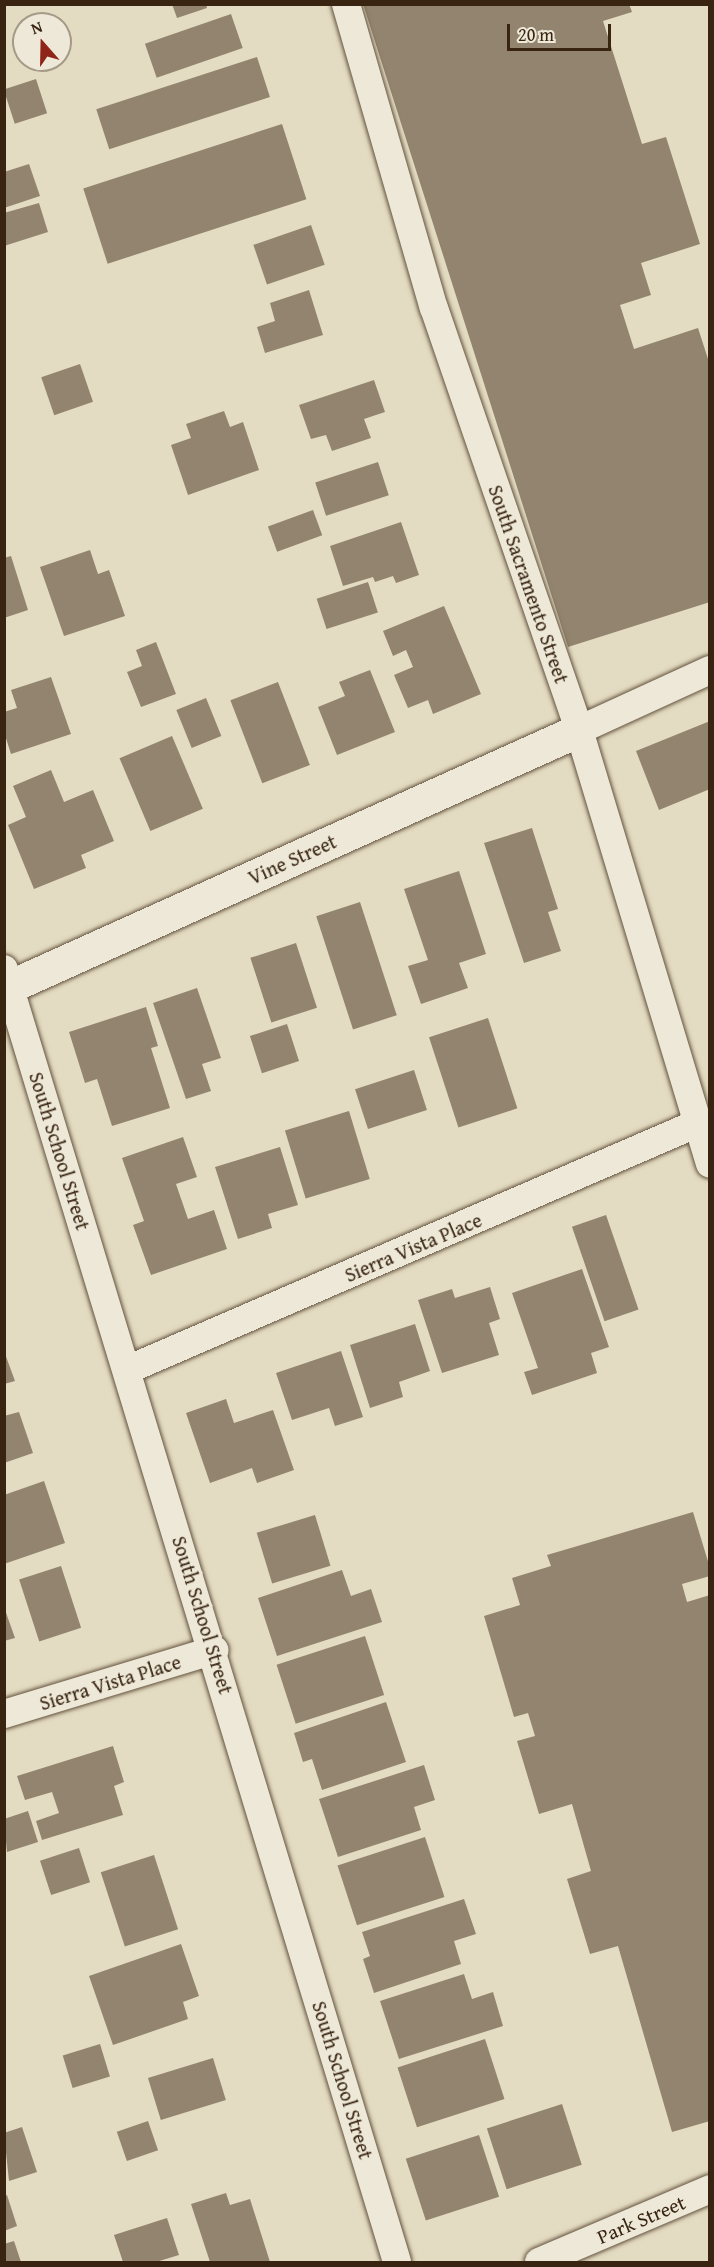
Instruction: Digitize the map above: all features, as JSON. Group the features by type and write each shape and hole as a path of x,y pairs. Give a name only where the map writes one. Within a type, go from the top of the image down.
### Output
{"street":[{"name":"South Sacramento Street","path":"346,4 434,308 579,730 710,1164"},
{"path":"579,730 710,670"},
{"name":"Vine Street","path":"6,981 579,730"},
{"name":"South School Street","path":"6,981 215,1650 397,2262"},
{"name":"Sierra Vista Place","path":"128,1370 698,1123"},
{"name":"Sierra Vista Place","path":"4,1714 215,1650"},
{"name":"Park Street","path":"539,2262 710,2189"}],"building":[{"path":"172,4 206,4 207,8 177,18"},
{"path":"363,4 629,4 632,12 603,21 642,144 666,137 700,244 641,263 651,295 620,305 634,349 698,328 710,365 710,602 568,647"},
{"path":"231,14 243,48 157,78 145,44"},
{"path":"257,57 270,97 109,149 96,109"},
{"path":"36,79 47,113 15,124 4,89"},
{"path":"282,124 306,199 108,264 83,189"},
{"path":"29,164 40,196 4,208 4,172"},
{"path":"39,203 48,232 4,246 4,213"},
{"path":"311,225 325,265 267,285 253,245"},
{"path":"309,290 323,335 265,353 257,327 275,321 270,303"},
{"path":"80,364 93,402 54,415 41,377"},
{"path":"374,380 385,412 364,419 371,438 332,451 326,435 311,439 299,405"},
{"path":"224,411 230,427 243,422 259,470 188,495 171,445 191,438 186,424"},
{"path":"378,462 389,495 326,516 315,482"},
{"path":"313,510 322,535 277,552 268,526"},
{"path":"401,522 419,575 396,583 393,576 375,582 373,577 343,586 330,546"},
{"path":"90,550 98,574 109,570 125,616 64,636 40,567"},
{"path":"11,556 28,610 4,618 4,558"},
{"path":"368,582 378,612 327,629 317,599"},
{"path":"444,606 481,694 433,714 428,700 408,708 394,675 413,667 406,650 393,656 383,631"},
{"path":"156,642 176,694 141,707 127,672 142,666 136,650"},
{"path":"370,670 395,732 337,755 318,707 345,696 339,682"},
{"path":"51,677 71,734 11,754 4,732 4,712 17,708 11,690"},
{"path":"278,682 310,765 262,783 230,700"},
{"path":"206,698 221,736 192,748 176,710"},
{"path":"710,721 710,789 659,810 636,751"},
{"path":"172,736 203,809 150,831 120,758"},
{"path":"51,770 64,802 93,790 114,841 81,855 86,868 34,889 8,825 26,817 13,786"},
{"path":"532,828 558,909 548,912 561,951 524,963 484,843"},
{"path":"459,871 486,954 459,963 468,988 421,1004 408,966 428,960 404,889"},
{"path":"360,902 397,1015 353,1029 316,916"},
{"path":"296,943 317,1008 271,1023 250,958"},
{"path":"197,988 221,1058 202,1064 211,1091 186,1099 153,1003"},
{"path":"146,1007 158,1046 151,1048 170,1108 112,1126 97,1079 85,1083 69,1032"},
{"path":"488,1018 517,1108 458,1128 429,1037"},
{"path":"287,1024 299,1061 262,1073 250,1036"},
{"path":"414,1070 427,1110 368,1129 355,1089"},
{"path":"349,1111 370,1179 306,1198 285,1131"},
{"path":"183,1137 197,1177 176,1184 188,1219 214,1210 227,1249 151,1275 133,1225 144,1221 122,1158"},
{"path":"280,1147 298,1205 268,1214 272,1228 238,1239 215,1167"},
{"path":"606,1215 639,1310 605,1321 572,1227"},
{"path":"582,1269 609,1347 591,1353 597,1373 532,1395 524,1372 538,1368 512,1293"},
{"path":"490,1287 500,1319 489,1323 499,1355 442,1373 418,1300 452,1289 455,1298"},
{"path":"415,1324 430,1371 399,1382 403,1397 370,1408 350,1345"},
{"path":"4,1351 15,1381 4,1384"},
{"path":"341,1351 363,1417 335,1426 329,1408 292,1420 276,1373"},
{"path":"226,1399 234,1423 273,1410 294,1470 257,1483 252,1468 210,1483 186,1413"},
{"path":"19,1412 33,1453 4,1463 4,1416"},
{"path":"44,1481 65,1543 4,1564 4,1495"},
{"path":"693,1512 710,1568 710,1576 682,1584 687,1602 710,1595 710,2121 672,2132 618,1946 590,1954 567,1879 591,1871 572,1804 539,1814 517,1741 535,1736 528,1713 514,1717 484,1616 520,1605 512,1578 551,1566 547,1555"},
{"path":"315,1515 330,1566 272,1584 257,1533"},
{"path":"61,1566 81,1628 39,1641 19,1580"},
{"path":"342,1570 351,1596 371,1589 382,1622 277,1656 258,1598"},
{"path":"4,1607 15,1638 4,1641"},
{"path":"365,1636 384,1695 296,1724 277,1665"},
{"path":"386,1702 406,1762 322,1790 312,1759 303,1762 294,1733"},
{"path":"113,1746 124,1782 114,1786 123,1815 42,1840 36,1821 59,1813 52,1792 25,1800 17,1776"},
{"path":"424,1765 435,1800 414,1807 421,1830 338,1857 319,1799"},
{"path":"28,1811 38,1842 7,1852 4,1819"},
{"path":"425,1837 444,1897 357,1925 338,1865"},
{"path":"79,1848 90,1882 51,1895 40,1861"},
{"path":"154,1855 178,1929 125,1946 101,1872"},
{"path":"464,1899 476,1934 454,1941 461,1964 374,1993 363,1959 370,1956 362,1932"},
{"path":"181,1944 199,1996 183,2002 188,2019 113,2045 89,1976"},
{"path":"464,1974 472,1999 493,1992 503,2026 399,2059 380,2001"},
{"path":"485,2039 504,2099 417,2127 398,2067"},
{"path":"100,2044 110,2077 73,2088 63,2055"},
{"path":"213,2058 226,2100 161,2120 148,2078"},
{"path":"562,2104 582,2165 507,2189 487,2128"},
{"path":"148,2121 158,2150 127,2161 117,2132"},
{"path":"22,2127 37,2172 9,2181 4,2133"},
{"path":"479,2135 499,2197 426,2221 406,2159"},
{"path":"226,2193 230,2205 250,2199 270,2262 210,2262 191,2204"},
{"path":"7,2195 17,2226 4,2231 4,2196"},
{"path":"167,2218 179,2255 156,2262 123,2262 114,2235"},
{"path":"14,2241 21,2262 4,2262 4,2244"}]}
